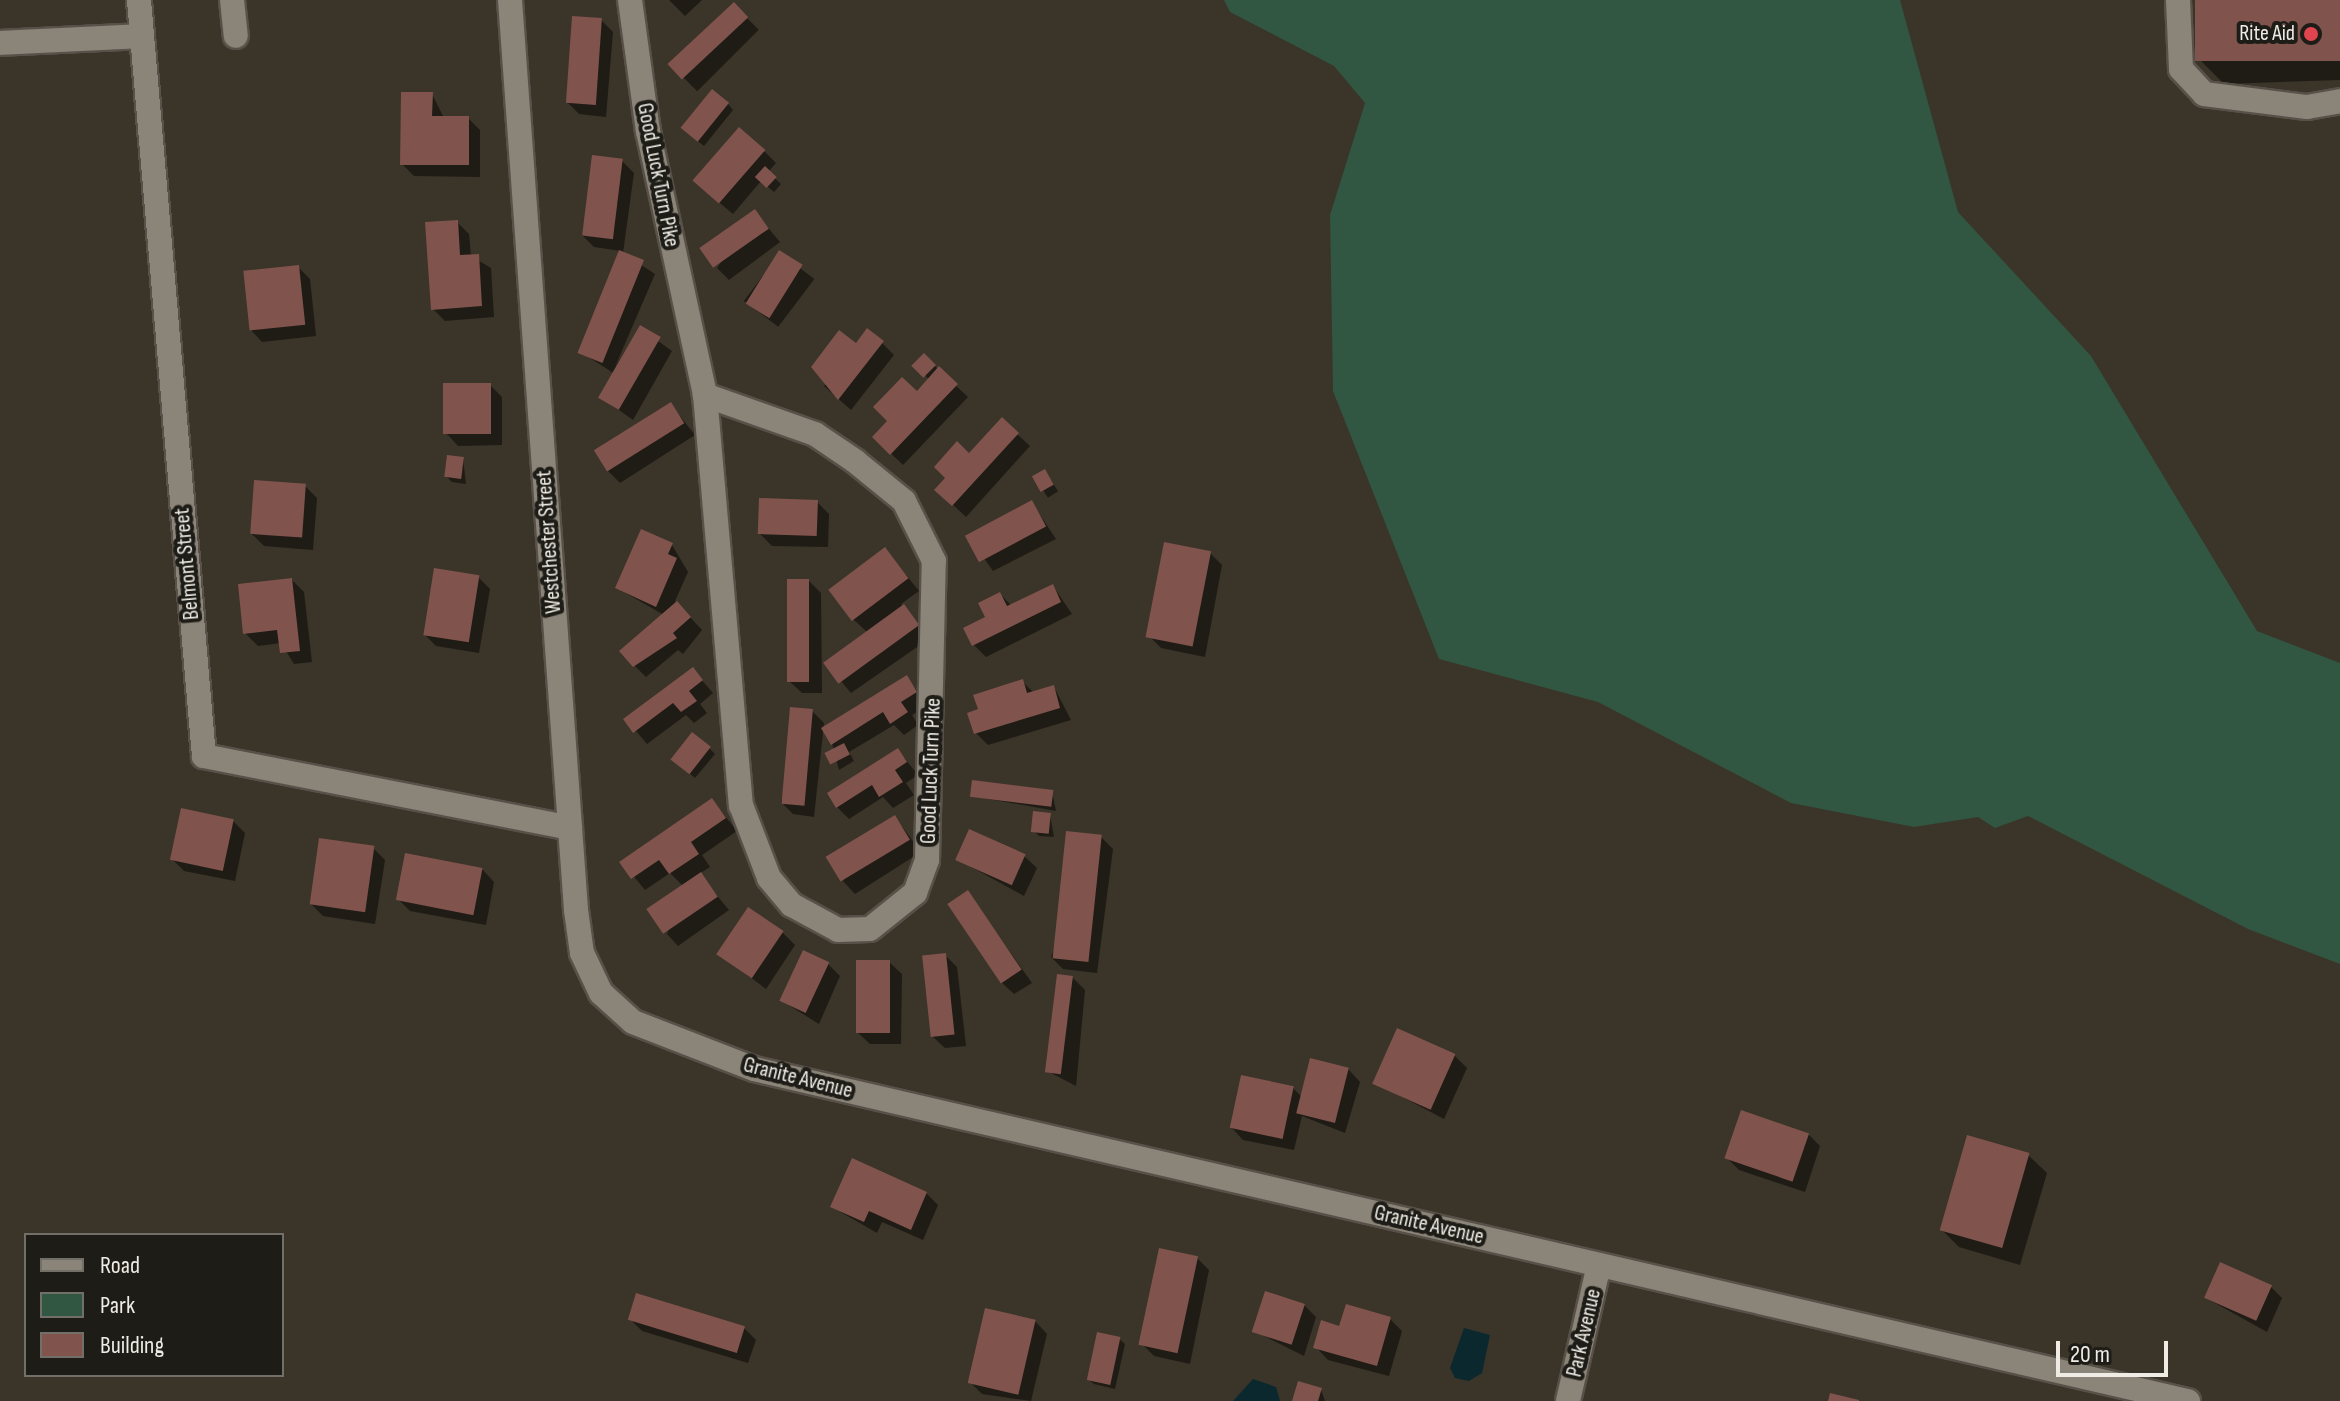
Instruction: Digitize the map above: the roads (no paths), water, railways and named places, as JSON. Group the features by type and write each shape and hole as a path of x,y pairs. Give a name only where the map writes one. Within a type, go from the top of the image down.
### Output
{"street":[{"name":"Belmont Street","path":"139,0 204,756 570,828"},
{"path":"232,0 236,36"},
{"name":"Westchester Street","path":"510,0 570,828 582,953 601,993 633,1022 672,1042"},
{"name":"Good Luck Turn Pike","path":"630,0 648,131 705,395 735,758 753,844 769,878 811,920 870,929 915,893 927,860 934,561 904,501 855,461 815,434 705,395"},
{"path":"2178,0 2181,69 2204,94 2307,107 2340,101"},
{"path":"0,43 142,36"},
{"name":"Granite Avenue","path":"672,1042 754,1069 2188,1401"},
{"name":"Park Avenue","path":"1568,1401 1599,1265"}],"water":[{"path":"1464,1328 1490,1335 1482,1373 1469,1381 1455,1378 1450,1368"},
{"path":"1253,1379 1276,1387 1280,1401 1233,1401"}],"place":[{"name":"Rite Aid","path":"2311,34"}]}
